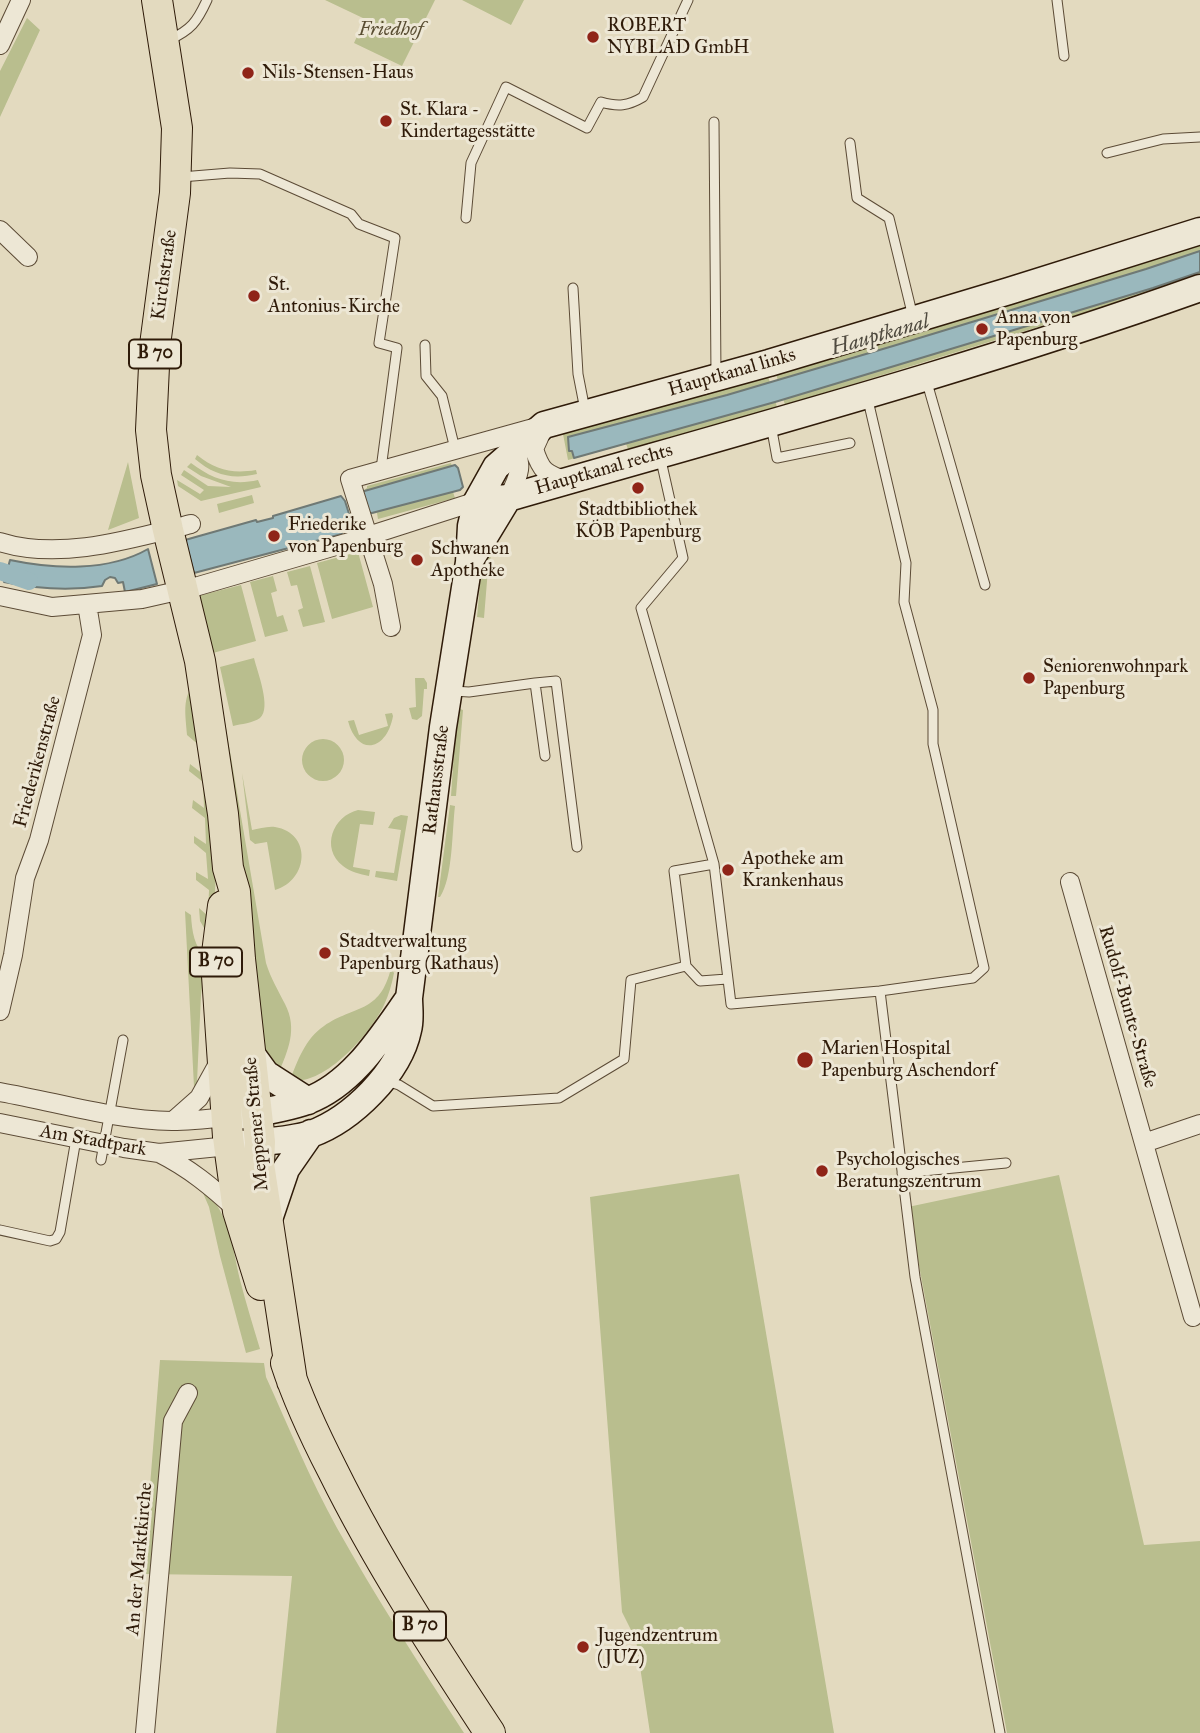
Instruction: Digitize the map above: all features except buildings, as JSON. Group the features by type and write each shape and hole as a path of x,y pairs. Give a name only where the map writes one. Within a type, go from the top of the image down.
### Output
{"main road":[{"name":"Kirchstraße","path":"157,0 177,128 176,178 155,345 152,430 156,475 180,527 183,590"},
{"name":"Meppener Straße","path":"183,590 200,661 223,814 228,868 216,961 236,1055 258,1127 259,1164 267,1225 292,1381"},
{"name":"Meppener Straße","path":"236,1055 228,1131 238,1211 292,1381 355,1516 424,1632 490,1733"}],"street":[{"path":"0,45 21,0"},
{"path":"0,230 28,257"},
{"name":"Hauptkanal links","path":"367,535 351,479 455,449 508,444 544,425 1009,291 1200,231"},
{"name":"Hauptkanal rechts","path":"0,596 52,607 142,599 183,590 346,543 477,501 508,498 925,377 1079,331 1200,288"},
{"path":"544,425 534,449 539,465 548,475 567,481"},
{"path":"508,444 520,461 518,480 508,498"},
{"name":"Hauptkanal links","path":"477,501 508,444"},
{"name":"Rathausstraße","path":"469,562 508,498"},
{"name":"Rathausstraße","path":"258,1127 293,1139 345,1115 383,1080 401,1050 409,1029 409,998 449,691 469,562 471,526 477,501"},
{"path":"0,542 22,549 50,549 101,544 180,527"},
{"path":"367,535 383,584 391,627"},
{"name":"Friederikenstraße","path":"0,1011 6,953 25,878 39,840 92,635 87,604"},
{"name":"Rudolf-Bunte-Straße","path":"1070,882 1194,1317"},
{"name":"Rathausstraße","path":"228,1131 258,1127 346,1077 409,998"},
{"path":"173,1121 199,1098 236,1055 308,1101"},
{"name":"Am Stadtpark","path":"0,1092 110,1114 228,1131"},
{"name":"Am Stadtpark","path":"0,1123 76,1139 102,1152 159,1153 228,1131"},
{"path":"1144,1143 1200,1124"},
{"name":"B 70","path":"267,1225 286,1170 311,1133"},
{"name":"Meppener Straße","path":"159,1153 184,1165 208,1182 238,1211"},
{"name":"An der Marktkirche","path":"145,1733 173,1421 188,1393"}],"lane":[{"path":"164,42 184,33 199,18 207,0"},
{"path":"466,218 471,163 506,87 587,128 601,102 615,106 632,104 643,97 688,0"},
{"path":"1057,0 1064,56"},
{"path":"714,122 716,377"},
{"path":"1107,153 1163,139 1200,136"},
{"path":"850,143 857,198 889,218 913,319"},
{"path":"176,178 230,173 260,174 351,214 359,224 396,238 379,344 397,348 382,469"},
{"path":"573,288 578,374 586,415"},
{"path":"425,345 426,376 442,396 455,449"},
{"path":"925,377 985,585"},
{"path":"659,454 683,558 641,608 714,864 731,1004 880,991 973,978 984,968 933,744 933,710 904,603 906,562 866,394"},
{"path":"770,423 777,458 850,443"},
{"path":"449,691 469,692 556,681 577,847"},
{"path":"535,683 545,756"},
{"path":"714,864 674,872 686,966 700,981 727,978"},
{"path":"383,1080 399,1085 433,1106 559,1098 624,1059 631,980 686,966"},
{"path":"880,991 915,1277 1000,1733"},
{"path":"102,1152 123,1040"},
{"path":"0,1230 50,1241 56,1238 60,1232 76,1139"},
{"path":"902,1173 1006,1163"}],"green space":[{"name":"Friedhof","path":"325,0 435,0 402,66 354,43 365,19"},
{"name":"Friedhof","path":"462,0 524,0 511,25"},
{"path":"27,18 40,30 0,117 0,71"},
{"path":"1200,237 1200,277 785,405 776,374 1174,253 1178,243"},
{"path":"768,376 777,407 628,449 626,444 568,460 563,434"},
{"path":"197,455 225,470 256,470 257,474 224,475 195,459"},
{"path":"128,462 139,518 108,530"},
{"path":"191,463 223,480 258,480 261,487 201,501 178,486 177,480 200,494 204,490 181,475 184,470 208,486 231,487 201,476 187,467"},
{"path":"451,463 458,468 463,487 453,492 455,498 378,519 377,513 371,514 361,492 367,486"},
{"path":"252,495 254,503 219,513 217,504"},
{"path":"493,547 488,569 484,618 477,617 481,573"},
{"path":"358,552 373,607 332,619 317,563"},
{"path":"310,566 325,622 303,627 298,610 303,608 297,585 291,586 287,572"},
{"path":"273,576 277,591 271,593 277,617 283,615 288,631 265,637 250,582"},
{"path":"241,585 256,641 213,653 198,596"},
{"path":"254,658 264,698 263,713 254,721 233,726 220,667"},
{"path":"415,678 424,678 427,683 422,716 417,720 412,719 409,708 416,707"},
{"path":"218,681 266,963 291,1022 288,1048 278,1074 262,1054"},
{"path":"195,685 215,843 216,875 210,938 200,921 199,908 208,916 209,890 196,880 196,872 208,879 206,853 194,843 194,836 206,844 205,818 192,808 193,800 204,808 203,782 189,771 190,764 203,774 200,746 187,735 185,715 188,695"},
{"path":"457,708 463,710 456,796 451,796"},
{"path":"392,713 390,727 385,736 372,745 358,741 348,721 354,720 359,735 388,726 385,714"},
{"path":"323,739 338,745 344,760 338,775 323,781 308,775 302,760 308,745"},
{"path":"242,773 252,830 275,827 287,831 300,847 302,857 295,877 275,890 267,842 255,844 250,840"},
{"path":"450,805 455,806 450,866 444,889 438,897"},
{"path":"358,810 375,812 373,825 360,824 353,867 370,870 369,876 346,868 336,859 332,850 331,842 336,826 349,813"},
{"path":"408,816 397,881 375,877 376,871 394,873 401,830 388,828 394,818"},
{"path":"185,911 191,915 194,938 206,959 201,995 197,1082 194,1087"},
{"path":"391,968 394,973 384,1005 358,1043 331,1067 317,1075 303,1080 290,1080 303,1050 317,1031 373,1001 386,983"},
{"path":"739,1174 834,1733 650,1733 636,1640 622,1612 590,1197"},
{"path":"1059,1175 1144,1545 1200,1541 1200,1733 1007,1733 908,1207"},
{"path":"205,1190 220,1210 229,1232 260,1349 246,1353 209,1207 203,1193"},
{"path":"160,1360 264,1363 266,1377 337,1528 464,1733 276,1733 292,1576 143,1574"}],"water":[{"path":"1200,251 1200,272 1153,288 775,402 574,458 572,451 569,451 568,437 727,395"},
{"path":"455,465 463,487 460,490 368,514 361,492"},
{"path":"341,496 350,517 339,524 342,534 194,573 185,540 256,520 257,522 273,518"},
{"path":"148,549 157,584 125,592 123,582 118,583 115,578 110,577 102,586 65,589 4,582 10,560 62,567 98,565 116,562"}],"waterway":[{"name":"Hauptkanal","path":"0,571 29,581"}],"place":[{"name":"ROBERT NYBLAD GmbH","path":"593,37"},
{"name":"Nils-Stensen-Haus","path":"248,73"},
{"name":"St. Klara - Kindertagesstätte","path":"386,121"},
{"name":"St. Antonius-Kirche","path":"254,296"},
{"name":"Anna von Papenburg","path":"982,329"},
{"name":"Stadtbibliothek KÖB Papenburg","path":"638,488"},
{"name":"Friederike von Papenburg","path":"274,536"},
{"name":"Schwanen Apotheke","path":"417,560"},
{"name":"Seniorenwohnpark Papenburg","path":"1029,678"},
{"name":"Apotheke am Krankenhaus","path":"728,870"},
{"name":"Stadtverwaltung Papenburg (Rathaus)","path":"325,953"},
{"name":"Marien Hospital Papenburg Aschendorf","path":"805,1060"},
{"name":"Psychologisches Beratungszentrum","path":"822,1171"},
{"name":"Jugendzentrum (JUZ)","path":"583,1647"}]}
